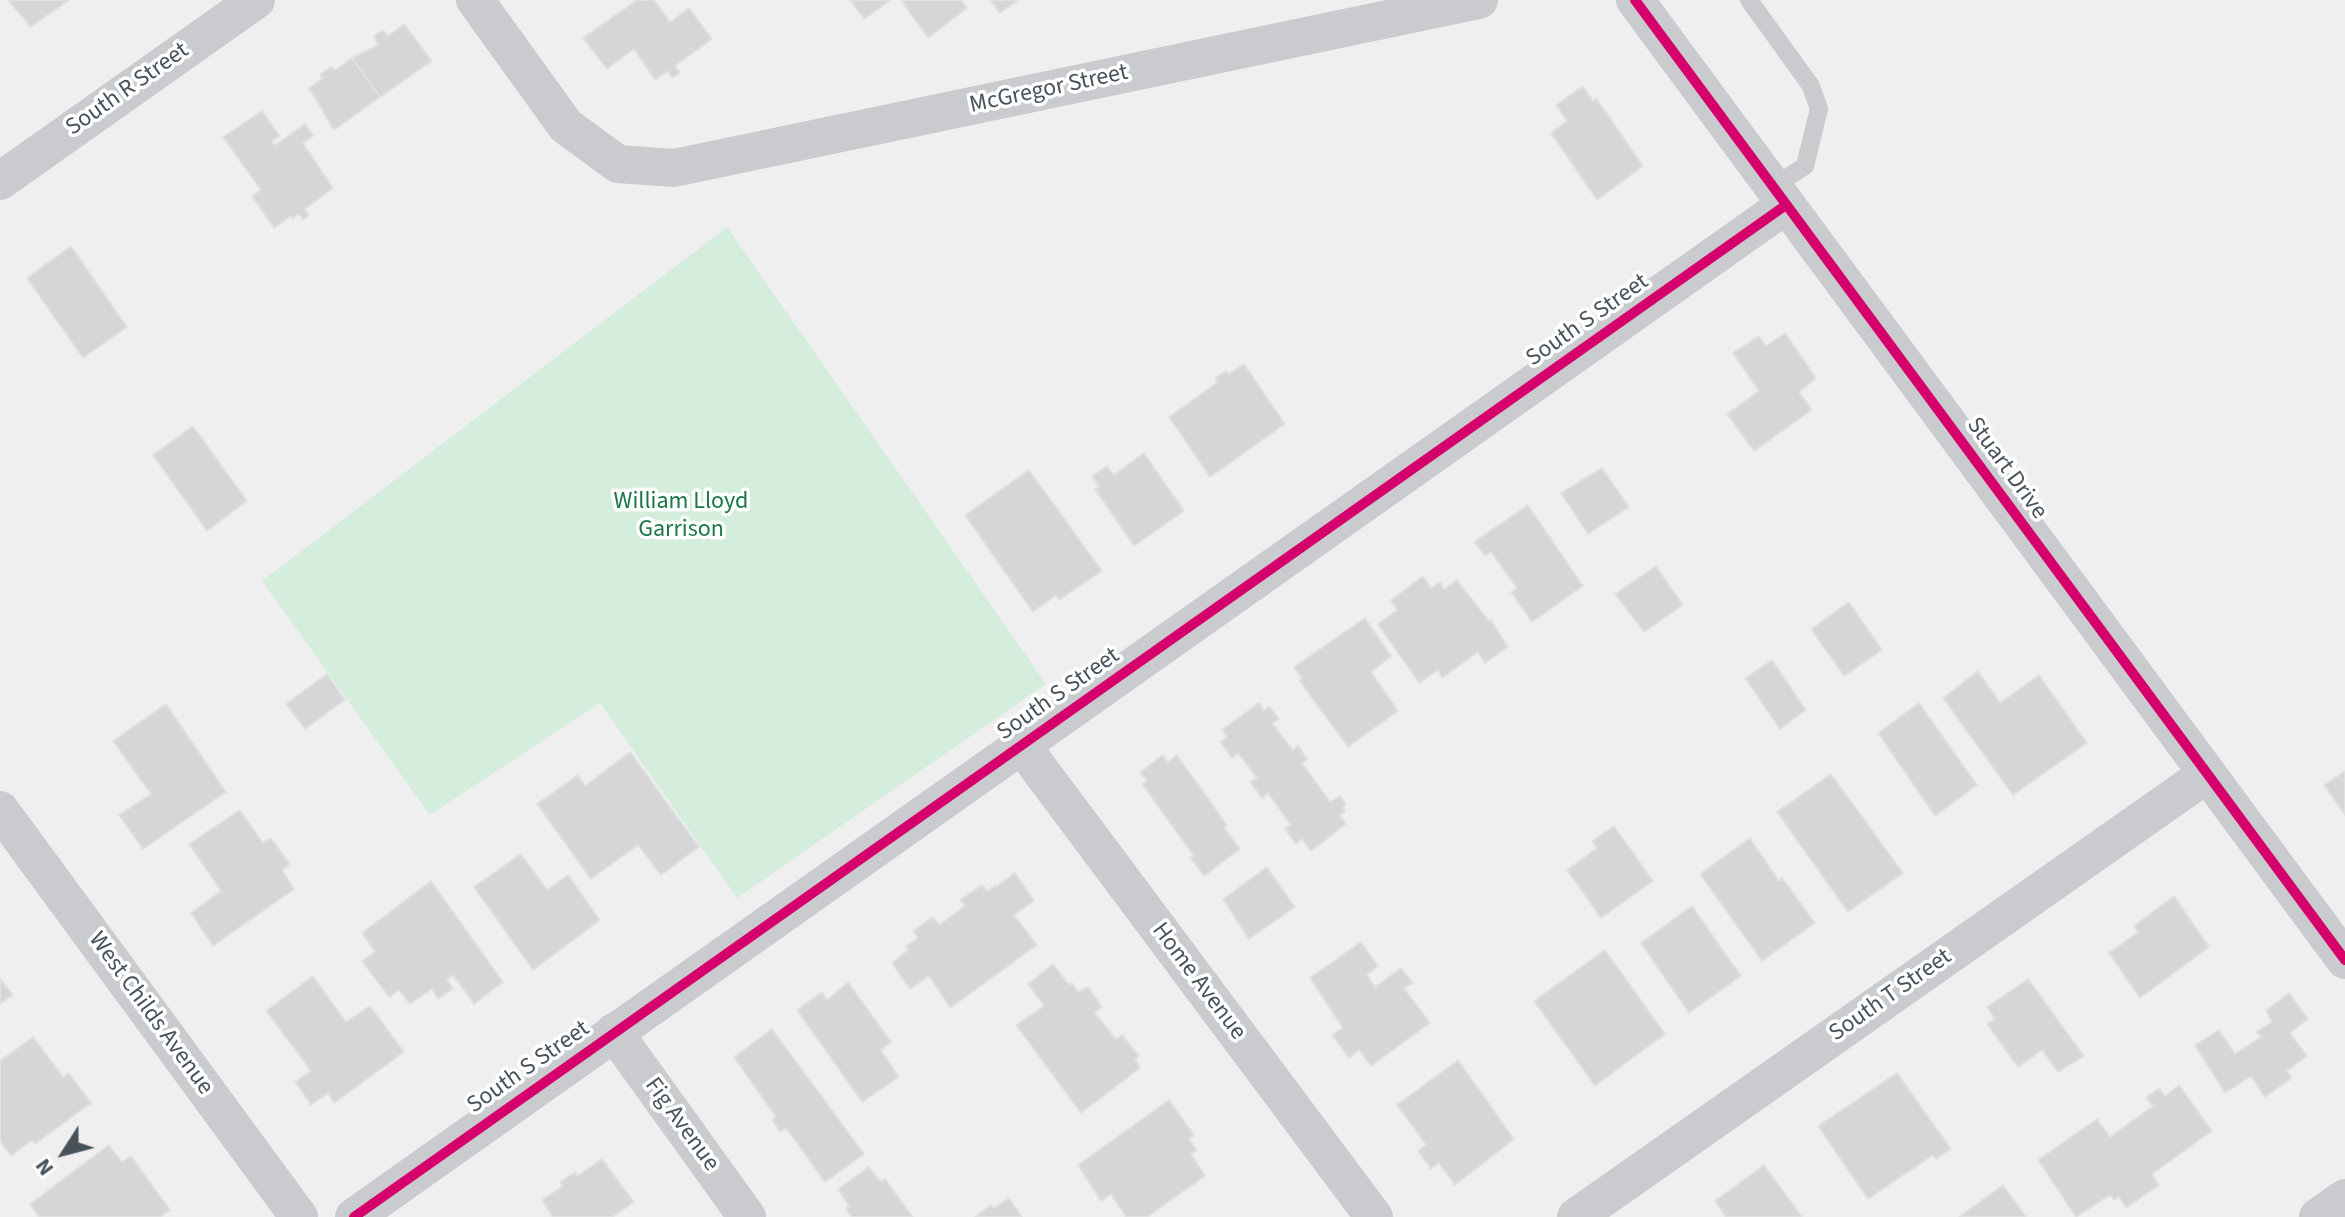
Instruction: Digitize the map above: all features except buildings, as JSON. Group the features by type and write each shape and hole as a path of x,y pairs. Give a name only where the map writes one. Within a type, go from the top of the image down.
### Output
{"street":[{"name":"South R Street","path":"0,181 256,0"},
{"name":"McGregor Street","path":"475,0 566,126 618,164 674,168 1479,0"},
{"name":"Stuart Drive","path":"1635,0 2345,960"},
{"name":"South S Street","path":"354,1217 1022,746 1780,196"},
{"name":"Home Avenue","path":"1022,746 1374,1217"},
{"name":"South T Street","path":"1576,1217 2207,774"},
{"name":"West Childs Avenue","path":"0,810 299,1217"},
{"name":"Fig Avenue","path":"614,1032 747,1217"},
{"path":"2318,1217 2345,1198"}],"lane":[{"path":"1749,0 1811,86 1819,109 1805,166 1780,196"}],"green space":[{"name":"William Lloyd Garrison","path":"727,227 1046,684 737,898 600,703 430,815 262,581"}],"cycle path":[{"path":"1635,0 2345,960"},
{"path":"354,1217 1786,205"}]}
